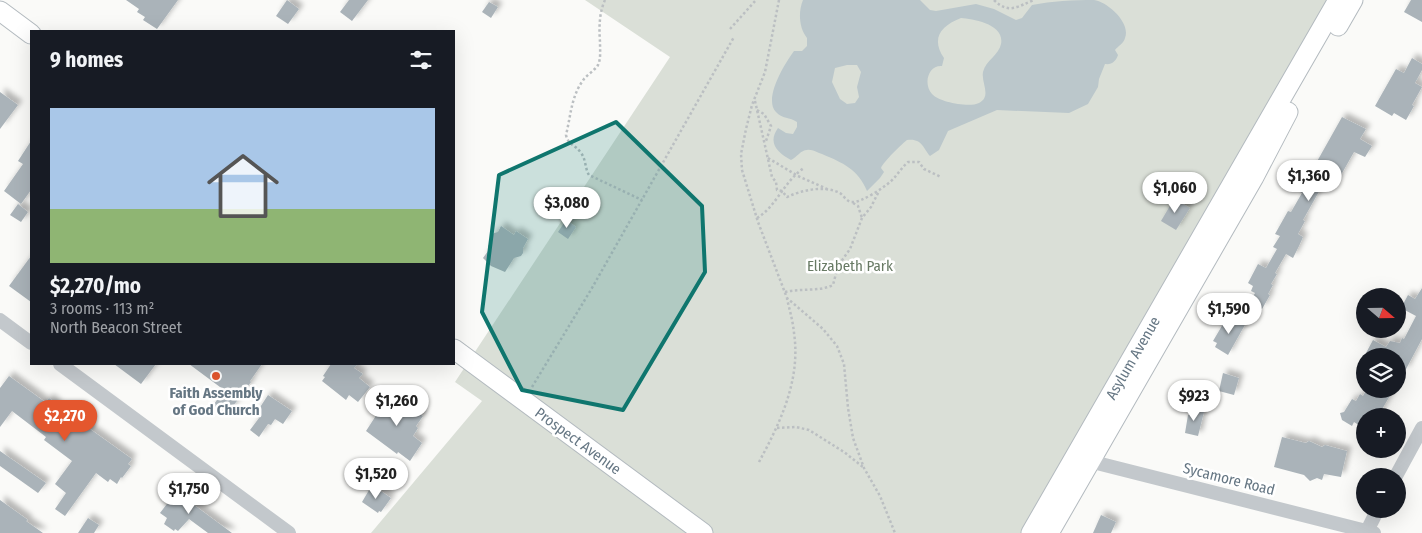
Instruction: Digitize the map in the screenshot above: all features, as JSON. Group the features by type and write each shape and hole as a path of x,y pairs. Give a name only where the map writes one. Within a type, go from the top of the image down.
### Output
{"main road":[{"name":"Asylum Avenue","path":"1049,533 1083,459 1338,0"},
{"name":"Asylum Avenue","path":"1032,533 1083,459 1254,177 1289,110 1353,0"},
{"path":"0,11 30,33"},
{"name":"Prospect Avenue","path":"455,350 703,533"}],"street":[{"path":"0,320 30,342"},
{"path":"61,365 289,533"},
{"path":"1400,468 1422,428"},
{"name":"Sycamore Road","path":"1083,459 1369,532"},
{"path":"1369,532 1374,518"}],"path":[{"path":"605,0 600,11 600,56 597,66 583,80 571,104 566,138 583,155 589,176 642,200"},
{"path":"730,29 756,0"},
{"path":"759,462 786,407 795,370 795,335 787,298 757,218 742,170 741,154 754,100 764,72 779,0"},
{"path":"994,0 1006,8 1020,7 1034,0"},
{"path":"532,387 592,288 734,37"},
{"path":"754,100 772,177 776,182 775,187 777,190 782,192 787,198 804,191 829,190"},
{"path":"757,110 764,114 771,126 765,143"},
{"path":"768,158 795,174 841,194 848,201 858,206 862,218"},
{"path":"853,203 867,197 890,182 908,162 919,162 924,170 941,177"},
{"path":"757,218 770,208 795,174 804,168"},
{"path":"785,292 800,289 821,289 834,285 838,266 850,249 862,218 871,207 880,188"},
{"path":"787,298 823,329 837,346 844,364 853,438 864,468 880,496 895,533"},
{"path":"777,428 796,427 809,430 844,452 864,468"}],"highlighted area":[{"path":"616,122 702,206 705,272 623,410 522,390 482,312 499,175"}],"green space":[{"name":"Elizabeth Park","path":"585,0 1329,0 1027,533 371,533 482,401 455,382 670,57"}],"shaded area":[{"path":"803,0 920,0 930,10 936,11 976,4 994,9 1016,20 1022,18 1032,5 1094,0 1106,5 1117,14 1125,26 1126,32 1125,38 1115,50 1118,55 1115,61 1105,64 1098,87 1088,104 1069,113 997,110 948,131 939,150 930,156 919,142 907,140 885,161 881,168 884,172 867,191 859,177 837,160 815,151 805,150 791,160 778,151 774,143 775,133 778,128 786,133 793,134 797,127 797,122 776,112 772,99 777,81 790,57 794,51 802,51 807,46 807,38 802,30 800,20","holes":["961,18 987,24 993,27 1001,37 1000,48 983,72 985,97 979,103 968,105 947,102 936,97 929,90 928,85 930,72 942,66 944,58 938,45 940,34 948,25","857,65 861,72 857,87 859,97 855,103 847,104 840,99 832,82 835,68"]}],"building":[{"path":"126,0 178,0 157,29 143,20 145,17 137,12 139,9"},
{"path":"287,0 299,9 288,24 276,16"},
{"path":"349,0 368,0 352,21 340,12"},
{"path":"1411,0 1422,0 1422,22 1404,12"},
{"path":"489,2 498,7 491,18 482,12"},
{"path":"1412,58 1422,64 1422,70 1415,83 1422,87 1406,120 1394,113 1392,116 1375,106 1396,69 1404,73"},
{"path":"0,92 18,105 0,129"},
{"path":"1342,117 1366,129 1360,139 1372,146 1365,157 1354,152 1337,182 1330,178 1323,190 1321,188 1303,220 1305,221 1298,234 1303,237 1299,246 1293,258 1286,254 1275,273 1277,274 1268,294 1270,295 1262,309 1250,302 1255,293 1251,291 1253,286 1248,283 1258,264 1266,268 1277,249 1273,247 1280,236 1275,234 1288,211 1291,212 1302,193 1300,192"},
{"path":"30,143 30,191 21,204 4,191 23,164 18,161"},
{"path":"1174,199 1190,208 1176,230 1161,221"},
{"path":"18,204 28,212 21,222 10,215"},
{"path":"566,220 576,227 568,239 558,232"},
{"path":"501,226 514,235 516,231 528,239 521,256 514,258 505,272 491,266 483,258 488,251 492,236 498,232"},
{"path":"30,257 30,301 9,286"},
{"path":"1422,288 1422,339 1406,369 1406,348 1369,348 1373,340 1386,347 1390,341 1400,343 1402,338 1406,338 1416,316 1406,311 1406,299 1408,295 1415,299"},
{"path":"1233,316 1246,323 1228,355 1215,347 1217,343 1213,341 1226,319 1230,321"},
{"path":"115,365 155,365 141,384"},
{"path":"190,365 261,365 225,417 212,407 224,390"},
{"path":"330,365 357,365 354,368 363,374 359,378 370,387 358,402 349,395 346,400 322,381 325,377 323,376"},
{"path":"1223,373 1239,378 1234,395 1219,391"},
{"path":"9,376 45,402 49,398 58,405 54,409 71,421 75,416 83,424 132,459 128,464 131,466 117,484 110,479 108,482 96,473 65,516 55,509 66,493 55,484 72,461 44,440 46,437 12,411 0,427 0,388"},
{"path":"390,394 412,406 411,408 423,416 416,426 418,428 413,436 422,443 410,461 398,452 397,454 366,431"},
{"path":"268,395 292,411 283,424 275,419 271,425 268,424 259,437 250,430 259,418 255,415"},
{"path":"1358,398 1389,398 1383,408 1356,408 1356,423 1354,422 1352,426 1342,420 1340,413 1344,412 1352,399 1356,401"},
{"path":"1191,409 1204,412 1198,436 1185,433"},
{"path":"1282,437 1306,443 1309,441 1322,447 1325,445 1347,451 1341,477 1324,474 1322,480 1317,478 1310,481 1304,475 1274,467"},
{"path":"0,451 46,483 38,493 0,466"},
{"path":"372,485 391,498 381,512 379,511 378,513 362,502"},
{"path":"179,488 192,498 190,502 232,533 208,533 189,519 178,531 175,529 174,531 164,524 167,518 160,513"},
{"path":"0,500 28,520 26,521 43,533 0,533"},
{"path":"1101,515 1116,522 1111,533 1093,533"},
{"path":"88,518 99,525 94,533 78,533"}],"place":[{"name":"Faith Assembly of God Church","path":"216,376"}]}
